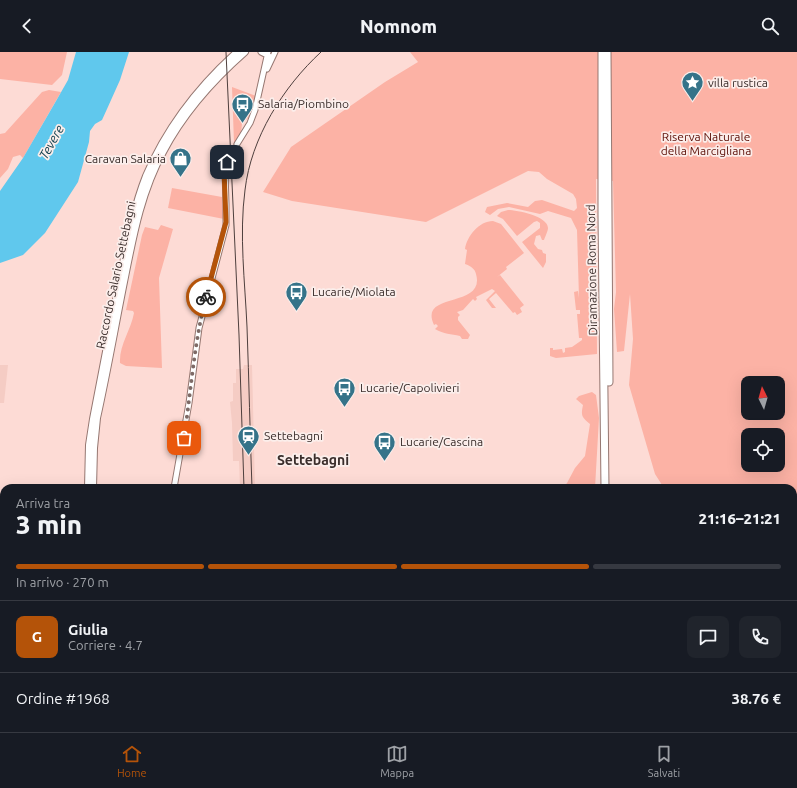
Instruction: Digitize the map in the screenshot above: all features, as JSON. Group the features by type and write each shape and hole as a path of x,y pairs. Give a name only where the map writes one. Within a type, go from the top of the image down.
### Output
{"highway":[{"name":"Diramazione Roma Nord","path":"602,52 602,215 607,455 610,484"},
{"name":"Diramazione Roma Nord","path":"605,484 607,455 607,52"}],"main road":[{"name":"Raccordo Salario Settebagni","path":"88,484 89,445 93,419 130,229 141,190 158,152 181,113 204,85 237,52"},
{"name":"Raccordo Salario Settebagni","path":"93,484 94,448 97,418 133,237 144,197 162,153 184,116 210,85 245,52"}],"street":[{"path":"237,59 249,52"},
{"path":"237,144 252,117 270,54 261,52"},
{"path":"175,484 189,403 200,324 226,222 224,169 227,162"}],"shaded area":[{"path":"0,365 8,365 4,403 0,403"},
{"path":"244,365 252,365 255,484 240,484 239,461 233,461 230,402 233,401 233,383 236,383 236,369 243,369"}],"green space":[{"path":"0,52 67,52 62,75 52,85 0,79"},
{"name":"Riserva Naturale della Marcigliana","path":"410,52 797,52 797,484 661,484 655,474 629,385 633,339 630,294 624,351 617,352 614,309 616,292 613,181 596,179 597,354 556,358 550,356 550,348 553,348 553,350 562,349 563,353 565,352 565,348 572,347 582,340 582,338 579,338 577,314 580,314 580,310 576,310 574,292 578,291 579,298 577,230 571,218 548,211 540,214 509,207 498,209 490,215 485,212 487,207 507,203 528,207 535,201 542,200 574,211 577,208 576,199 573,194 547,179 539,172 528,171 426,222 292,201 263,192 291,147 385,82 418,62"},
{"path":"232,87 256,96 251,116 242,123 241,134 234,143"},
{"path":"49,90 61,92 23,158 20,155 13,157 8,169 0,178 0,134 5,133 42,92"},
{"path":"172,188 222,197 224,219 168,208"},
{"path":"508,210 531,214 543,220 547,224 548,229 544,240 542,240 540,235 536,236 534,244 538,249 542,250 543,253 546,254 546,262 543,268 522,242 540,228 540,223 537,221 534,222 517,236 503,219 497,216 501,212"},
{"path":"493,221 501,224 524,253 506,267 507,269 497,277 500,275 524,305 520,308 522,312 517,315 515,312 513,313 496,293 489,299 496,308 492,308 486,300 495,291 492,289 476,297 477,299 475,301 473,299 463,310 457,312 460,315 458,320 470,335 468,339 462,339 460,336 444,333 435,329 438,326 436,324 434,325 432,314 435,308 443,303 463,297 471,292 476,285 475,271 465,264 467,250 465,249 466,244 474,230 483,224"},
{"path":"161,225 173,229 159,278 162,368 126,366 120,363 120,356 134,313 133,311 126,310 142,235 145,227 158,230"},
{"path":"592,392 596,395 599,418 595,484 566,484 575,468 585,456 590,424 582,416 583,405 576,399 579,396"}],"water":[{"name":"Tevere","path":"76,52 129,52 120,80 102,120 95,124 90,131 89,142 78,182 45,233 23,255 0,263 0,191 23,158 68,80"}],"tunnel":[{"path":"227,163 237,144"}],"railway":[{"path":"226,52 239,335 244,484"},
{"path":"252,484 247,327 242,241 243,207 248,171 254,151 262,133 282,97 294,81 321,52"}],"way so far":[{"path":"184,438 199,328 206,297"}],"place":[{"name":"villa rustica","path":"693,102"},
{"name":"Salaria/Piombino","path":"243,124"},
{"name":"Caravan Salaria","path":"181,178"},
{"name":"Lucarie/Miolata","path":"296,312"},
{"name":"Lucarie/Capolivieri","path":"345,408"},
{"name":"Settebagni","path":"248,456"},
{"name":"Lucarie/Cascina","path":"385,462"}],"district":[{"name":"Settebagni","path":"313,460"}],"route":[{"path":"206,297 226,222 224,169 227,162"}]}
